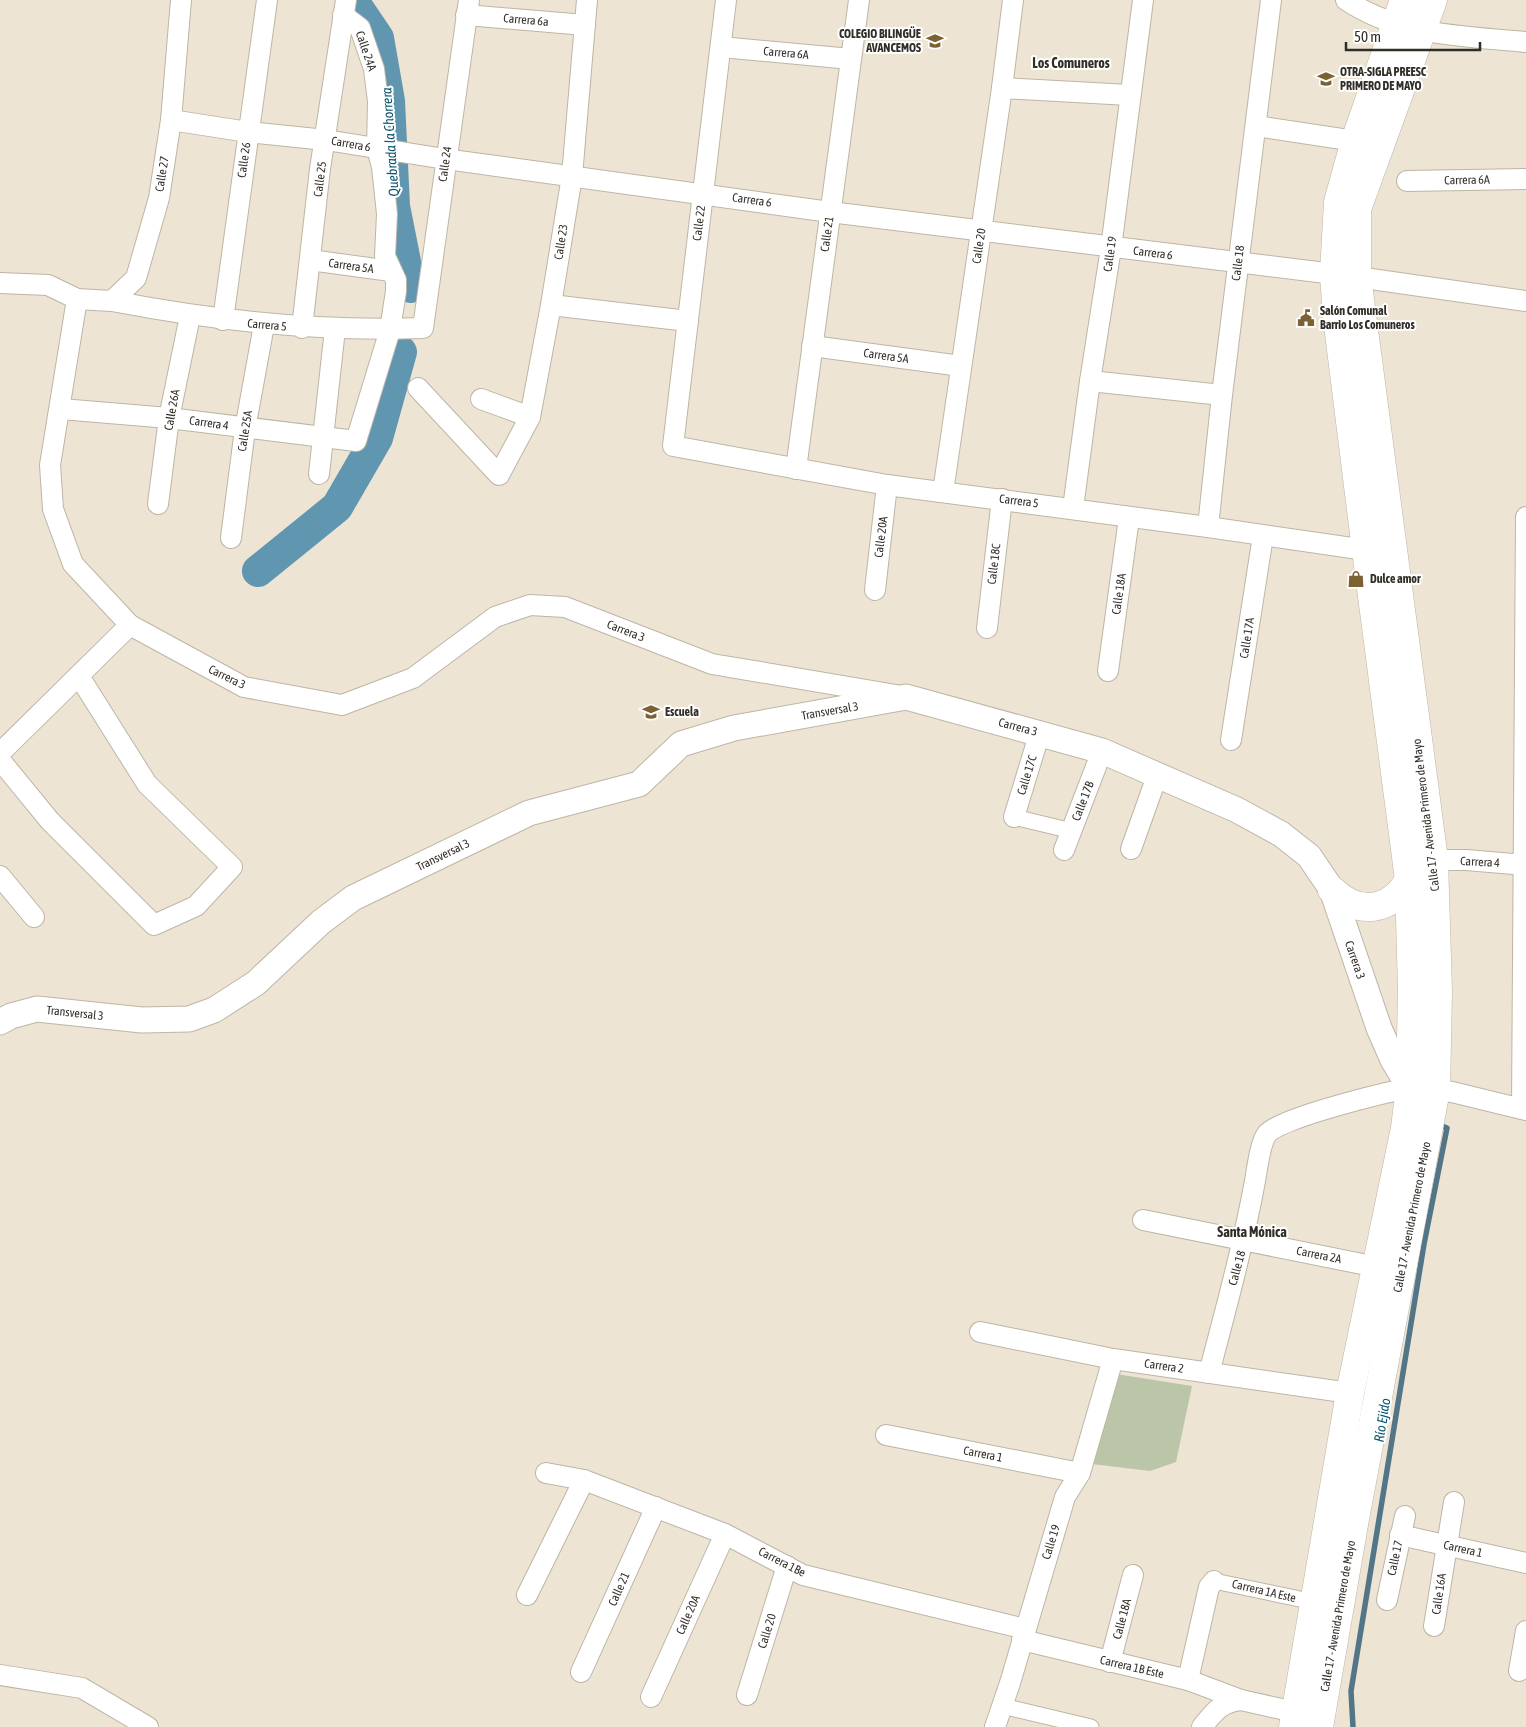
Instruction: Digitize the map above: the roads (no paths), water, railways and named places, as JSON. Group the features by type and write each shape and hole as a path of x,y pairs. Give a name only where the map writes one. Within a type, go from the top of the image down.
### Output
{"main road":[{"name":"Calle 17 - Avenida Primero de Mayo","path":"1294,1719 1350,1393 1405,1128 1433,1090 1412,990 1409,880 1337,317 1357,209 1423,32 1433,0"},
{"name":"Calle 17 - Avenida Primero de Mayo","path":"1319,1727 1433,1090 1438,992 1439,861 1346,275 1338,202 1355,141 1400,12"},
{"path":"1332,890 1351,904 1373,907 1394,898 1409,880"}],"street":[{"name":"Calle 27","path":"112,301 136,278 159,198 171,120 181,0"},
{"name":"Calle 26","path":"223,320 268,0"},
{"name":"Calle 23","path":"418,388 499,474 530,417 572,176 588,0"},
{"name":"Calle 22","path":"673,446 726,0"},
{"name":"Calle 21","path":"796,469 858,0"},
{"name":"Calle 20","path":"943,492 1002,88 1013,0"},
{"name":"Calle 19","path":"1073,508 1090,381 1111,248 1129,95 1143,0"},
{"name":"Calle 18","path":"1208,527 1222,395 1270,0"},
{"path":"1346,0 1400,12 1423,32 1526,42"},
{"name":"Carrera 6a","path":"468,7 585,25"},
{"name":"Calle 24","path":"423,328 468,7"},
{"name":"Calle 25","path":"302,328 320,169 345,8"},
{"name":"Calle 24A","path":"345,8 360,28 374,69 386,214 384,256 396,280 390,330"},
{"name":"Carrera 6A","path":"721,47 851,59"},
{"path":"1002,88 1129,95"},
{"name":"Carrera 6","path":"171,120 248,132 326,140 446,159 830,212 1111,248 1346,275 1526,301"},
{"path":"1256,126 1355,141"},
{"name":"Carrera 6A","path":"1407,181 1526,179"},
{"name":"Carrera 5A","path":"310,260 391,271"},
{"path":"0,283 48,285 77,299 112,301"},
{"name":"Carrera 3","path":"77,299 50,465 53,510 73,564 130,625 244,687 342,705 413,678 494,617 530,605 548,604 565,607 712,664 906,697 1040,732 1102,751 1237,810 1281,834 1309,856 1332,890 1379,1028 1393,1060 1433,1090"},
{"name":"Carrera 5","path":"112,301 190,316 264,325 336,329 390,330 423,328"},
{"path":"551,305 688,321"},
{"name":"Calle 26A","path":"158,504 169,418 190,316"},
{"name":"Calle 25A","path":"231,538 245,429 264,325"},
{"path":"319,474 336,329"},
{"name":"Carrera 4","path":"60,409 169,418 245,429 356,441 390,330"},
{"name":"Carrera 5A","path":"812,346 961,366"},
{"path":"1090,381 1222,395"},
{"path":"481,399 530,417"},
{"name":"Carrera 5","path":"673,446 887,485 1073,508 1129,518 1208,527 1366,550"},
{"name":"Calle 20A","path":"875,590 887,485"},
{"name":"Calle 18C","path":"986,628 1002,499"},
{"path":"1433,1090 1474,1096 1524,1110 1526,517"},
{"name":"Calle 18A","path":"1108,671 1129,518"},
{"name":"Calle 17A","path":"1231,740 1263,536"},
{"path":"0,753 130,625"},
{"path":"0,760 50,821 154,925 196,906 232,867 147,784 79,676"},
{"name":"Transversal 3","path":"0,1022 37,1009 142,1020 189,1019 214,1010 256,983 321,922 353,898 529,813 639,784 681,744 734,728 906,697"},
{"name":"Calle 17C","path":"1014,818 1040,732"},
{"name":"Calle 17B","path":"1064,850 1102,751"},
{"path":"1131,849 1157,776"},
{"path":"1014,818 1072,831"},
{"name":"Carrera 4","path":"1439,861 1466,860 1524,865"},
{"path":"0,876 34,917"},
{"name":"Calle 18","path":"1209,1373 1244,1240 1261,1151 1267,1134 1284,1123 1385,1092 1433,1090"},
{"name":"Carrera 2A","path":"1143,1220 1377,1267"},
{"name":"Carrera 2","path":"980,1332 1113,1359 1350,1393"},
{"name":"Calle 19","path":"995,1727 1065,1497 1080,1473 1113,1359"},
{"name":"Carrera 1","path":"886,1435 1080,1473"},
{"name":"Carrera 1Be","path":"546,1473 584,1480 725,1534 811,1577 1024,1634"},
{"path":"528,1595 584,1480"},
{"name":"Calle 16A","path":"1434,1626 1454,1502"},
{"name":"Calle 21","path":"582,1672 656,1507"},
{"name":"Carrera 1","path":"1402,1525 1446,1546 1526,1563"},
{"name":"Calle 17","path":"1386,1600 1402,1525"},
{"name":"Calle 20A","path":"651,1697 725,1534"},
{"name":"Calle 20","path":"747,1695 787,1566"},
{"name":"Calle 18A","path":"1110,1662 1133,1575"},
{"path":"1188,1680 1209,1587 1214,1581"},
{"name":"Carrera 1A Este","path":"1214,1581 1314,1602"},
{"path":"1519,1671 1526,1631"},
{"name":"Carrera 1B Este","path":"1024,1634 1110,1662 1188,1680 1241,1700"},
{"path":"0,1675 82,1688 148,1727"},
{"path":"1202,1727 1215,1710 1226,1701 1241,1700 1294,1719"},
{"path":"1002,1706 1091,1727"}],"waterway":[{"name":"Quebrada la Chorrera","path":"355,4 378,38 389,101 394,206 410,287"},
{"name":"Quebrada la Chorrera","path":"258,571 337,507 377,438 401,352"},
{"name":"Río Ejido","path":"1353,1727 1351,1691 1424,1244 1447,1128 1437,1124"}],"place":[{"name":"COLEGIO BILINGÜE AVANCEMOS","path":"935,41"},
{"name":"OTRA-SIGLA PREESC PRIMERO DE MAYO","path":"1326,79"},
{"name":"Salón Comunal Barrio Los Comuneros","path":"1306,318"},
{"name":"Dulce amor","path":"1356,579"},
{"name":"Escuela","path":"651,712"}],"district":[{"name":"Los Comuneros","path":"1071,63"},
{"name":"Santa Mónica","path":"1252,1232"}]}
